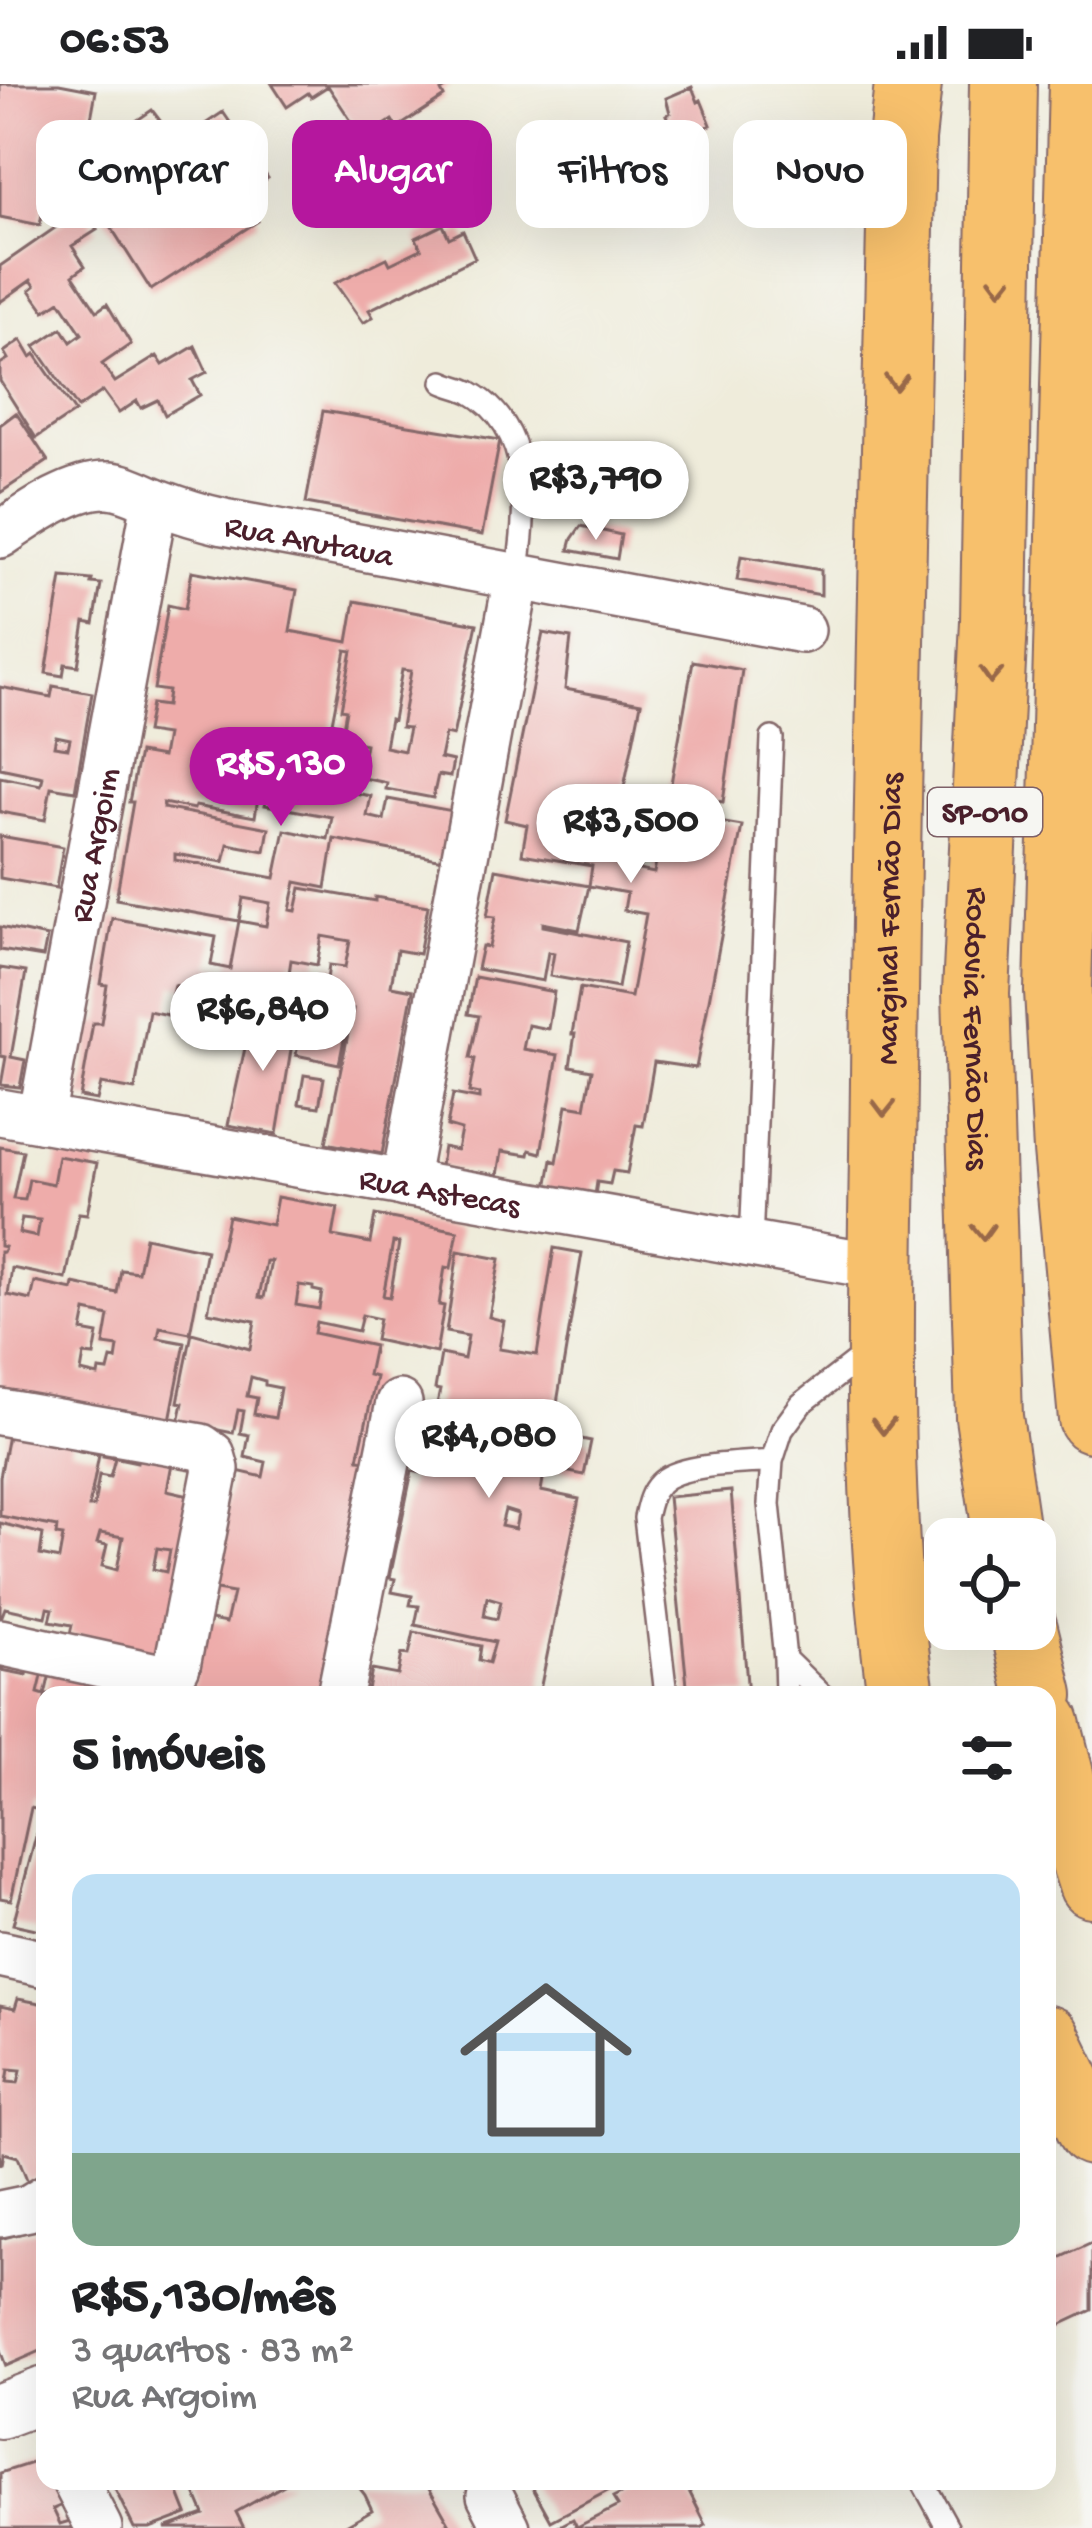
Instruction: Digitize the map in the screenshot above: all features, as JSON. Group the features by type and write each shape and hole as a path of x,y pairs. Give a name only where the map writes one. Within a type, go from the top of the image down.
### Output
{"highway":[{"name":"Rodovia Fernão Dias","path":"1003,84 994,621 976,993 989,1417 1004,1518"},
{"name":"SP-010","path":"1082,84 1058,991 1066,1150 1092,1419"},
{"name":"Marginal Fernão Dias","path":"901,1686 891,1623 884,1503 882,1268 887,778 905,112"},
{"path":"1029,1650 1038,1686"},
{"path":"1056,1759 1092,1884"},
{"path":"1056,2058 1092,2132"}],"street":[{"name":"Rua Arutaua","path":"0,536 71,494 106,484 224,522 802,630"},
{"name":"Rua Argoim","path":"20,1115 154,501"},
{"path":"404,1184 517,577"},
{"name":"Rua Astecas","path":"20,1115 882,1268"},
{"path":"342,1686 399,1403"},
{"path":"0,1412 201,1448 212,1455 216,1468 172,1674 156,1676 0,1642"},
{"path":"0,1954 36,1962"},
{"path":"0,2214 36,2204"},
{"path":"80,2490 99,2528"}],"lane":[{"path":"443,382 470,392 497,413 514,443 525,518 517,577"},
{"path":"751,1244 772,738"},
{"path":"786,1686 769,1504 772,1461 782,1430 801,1404 883,1340"},
{"path":"665,1686 645,1518 651,1495 663,1480 680,1471 772,1461"},
{"path":"785,1659 813,1686"},
{"path":"927,2490 948,2528"}],"building":[{"path":"0,84 59,84 96,91 91,120 36,120 36,224 0,217"},
{"path":"272,84 452,84 441,91 444,97 409,120 350,120 328,86 287,107"},
{"path":"692,87 709,120 668,120 666,98"},
{"path":"152,110 160,120 138,120"},
{"path":"55,228 95,228 72,246 85,266 73,275 97,311 107,304 131,344 102,364 115,382 157,356 163,365 195,346 207,372 192,380 200,395 165,415 158,400 141,408 137,401 119,413 103,391 78,408 35,346 62,328 71,342 82,334 60,301 45,311 30,290 35,286 31,280 0,302 0,266"},
{"path":"112,228 247,228 151,290"},
{"path":"437,228 444,228 449,238 463,231 475,258 369,310 373,317 363,323 335,283 387,258 390,264 421,249 416,238"},
{"path":"21,340 75,412 36,438 0,381 0,364 8,359 4,352"},
{"path":"323,411 500,440 482,535 306,503"},
{"path":"16,413 48,461 0,493 0,425"},
{"path":"581,526 621,535 617,559 569,550"},
{"path":"741,556 821,570 821,595 737,580"},
{"path":"192,571 297,590 290,631 348,642 355,601 477,624 453,736 445,734 440,758 453,761 450,777 438,775 433,798 386,789 387,783 359,777 365,744 341,739 346,710 341,709 352,651 346,650 324,764 353,769 349,792 371,796 367,816 384,820 388,799 452,811 443,860 334,839 326,888 296,882 290,910 296,911 301,888 428,906 419,954 397,950 391,986 413,990 382,1154 326,1143 353,1009 339,1064 296,1055 309,984 326,987 329,965 345,967 350,941 322,936 317,965 291,960 288,980 305,983 299,1016 277,1012 284,979 257,974 245,1034 223,1030 229,997 219,995 215,1019 200,1015 204,991 174,985 167,1015 149,1011 135,1090 101,1084 97,1100 80,1097 93,1023 101,1023 107,985 101,984 112,918 216,937 211,965 230,969 239,921 116,899 139,753 162,757 166,735 146,732 151,704 166,706 168,691 154,689 168,605 185,609","holes":["402,670 411,671 401,727 409,728 404,751 385,747","246,772 270,777 265,805 332,817 328,839 285,830 275,878 175,860 175,854 224,862 228,844 265,851 269,828 163,808 163,803 195,806 255,817 259,791 244,788","243,898 270,903 266,926 239,921"]},
{"path":"62,577 101,584 94,624 85,622 78,666 65,664 63,676 46,673"},
{"path":"543,633 571,638 565,689 641,703 623,792 668,800 693,661 742,670 723,802 711,800 707,820 742,826 696,1068 654,1062 643,1126 636,1125 627,1173 613,1171 610,1184 597,1182 595,1195 547,1188 552,1160 557,1162 567,1105 585,1108 592,1070 570,1066 580,988 631,997 646,914 624,910 627,893 589,886 592,866 522,854 527,825 505,820","holes":["643,847 658,850 654,873 639,870"]},
{"path":"53,686 92,693 75,791 51,787 45,820 0,812 0,777 41,785 43,777 0,768 0,687 51,697","holes":["56,736 70,739 68,748 54,746"]},
{"path":"0,836 63,847 56,888 0,878"},
{"path":"496,869 589,886 579,930 543,926 626,942 618,988 550,976 554,953 548,952 543,981 477,969 482,946 489,947 495,917 487,916"},
{"path":"0,927 47,937 43,957 0,950"},
{"path":"0,968 26,972 11,1057 25,1060 20,1087 1,1085 6,1057 0,1056"},
{"path":"475,977 554,992 548,1029 528,1025 523,1049 558,1055 541,1153 502,1151 498,1175 440,1166 443,1147 457,1150 461,1130 447,1126 453,1094 479,1099 479,1094 469,1092 479,1016 468,1014"},
{"path":"253,1012 296,1020 277,1134 228,1125"},
{"path":"304,1075 324,1078 319,1107 299,1104"},
{"path":"0,1147 23,1151 13,1199 25,1200 29,1179 53,1184 58,1156 97,1163 87,1214 79,1213 66,1279 12,1268 8,1295 31,1300 35,1282 117,1293 121,1270 138,1272 145,1237 206,1250 190,1333 160,1327 158,1338 185,1343 170,1420 0,1393 0,1252 5,1247 0,1246","holes":["22,1218 40,1220 37,1237 19,1233","86,1311 109,1316 104,1345 118,1347 116,1360 111,1359 108,1371 99,1370 98,1376 81,1372 84,1355 94,1356 98,1334 82,1331"]},
{"path":"277,1197 338,1208 333,1236 370,1243 375,1215 458,1231 451,1268 445,1267 436,1353 375,1340 379,1319 362,1315 358,1331 316,1322 314,1333 374,1346 368,1375 376,1377 358,1459 367,1460 322,1686 193,1686 205,1619 226,1623 233,1593 211,1589 233,1470 263,1477 266,1462 245,1457 249,1435 240,1433 244,1411 238,1410 233,1433 179,1422 183,1403 178,1402 192,1333 250,1349 255,1321 208,1312 228,1216 272,1225","holes":["393,1242 399,1243 390,1297 383,1296","266,1261 271,1261 264,1298 259,1297","299,1285 322,1292 319,1309 296,1305","251,1377 280,1388 275,1418 254,1414 257,1398 247,1396"]},
{"path":"554,1248 582,1253 552,1433 591,1441 584,1475 545,1467 541,1491 579,1499 541,1686 369,1686 372,1670 398,1675 414,1632 481,1646 479,1660 489,1663 495,1642 415,1625 419,1606 410,1605 412,1596 392,1592 395,1579 390,1578 412,1471 422,1473 440,1390 435,1389 441,1354 464,1359 468,1336 446,1332 458,1251 500,1259 489,1317 504,1321 499,1349 537,1355","holes":["505,1510 518,1514 515,1529 501,1526","487,1597 501,1601 497,1619 484,1616"]},
{"path":"9,1430 72,1437 70,1449 99,1455 89,1507 94,1507 99,1475 110,1477 115,1458 103,1456 105,1444 120,1447 118,1458 137,1462 139,1452 173,1458 167,1490 202,1498 165,1655 70,1634 72,1625 50,1621 53,1609 48,1608 46,1617 5,1608 0,1621 0,1523 43,1534 40,1555 59,1559 63,1536 56,1535 57,1527 0,1516 0,1477","holes":["100,1533 123,1537 117,1570 102,1566 107,1545 97,1543","157,1548 170,1550 166,1572 153,1569"]},
{"path":"731,1491 747,1686 687,1686 668,1497"},
{"path":"0,1654 6,1655 2,1670 27,1675 30,1661 45,1664 36,1686 36,1809 31,1808 11,1900 0,1898"},
{"path":"52,1665 113,1686 47,1686"},
{"path":"36,1836 36,1929 13,1924"},
{"path":"18,1999 36,2002 36,2178 28,2182 18,2157 4,2153 0,2164 0,2006 15,2009","holes":["9,2069 21,2070 18,2083 7,2082"]},
{"path":"36,2229 36,2353 6,2366 0,2350 0,2239"},
{"path":"1092,2243 1092,2310 1056,2327 1056,2260"},
{"path":"36,2462 36,2490 58,2490 65,2504 53,2509 60,2524 73,2520 77,2528 0,2528 0,2473"},
{"path":"115,2490 178,2490 187,2514 150,2528 134,2528"},
{"path":"194,2490 275,2490 236,2512 244,2528 165,2528 204,2514"},
{"path":"361,2490 430,2490 449,2523 440,2528 348,2528 372,2510"},
{"path":"534,2490 610,2490 551,2521"},
{"path":"629,2490 688,2490 706,2525 556,2528 573,2519 577,2527 618,2506 613,2498"}]}
